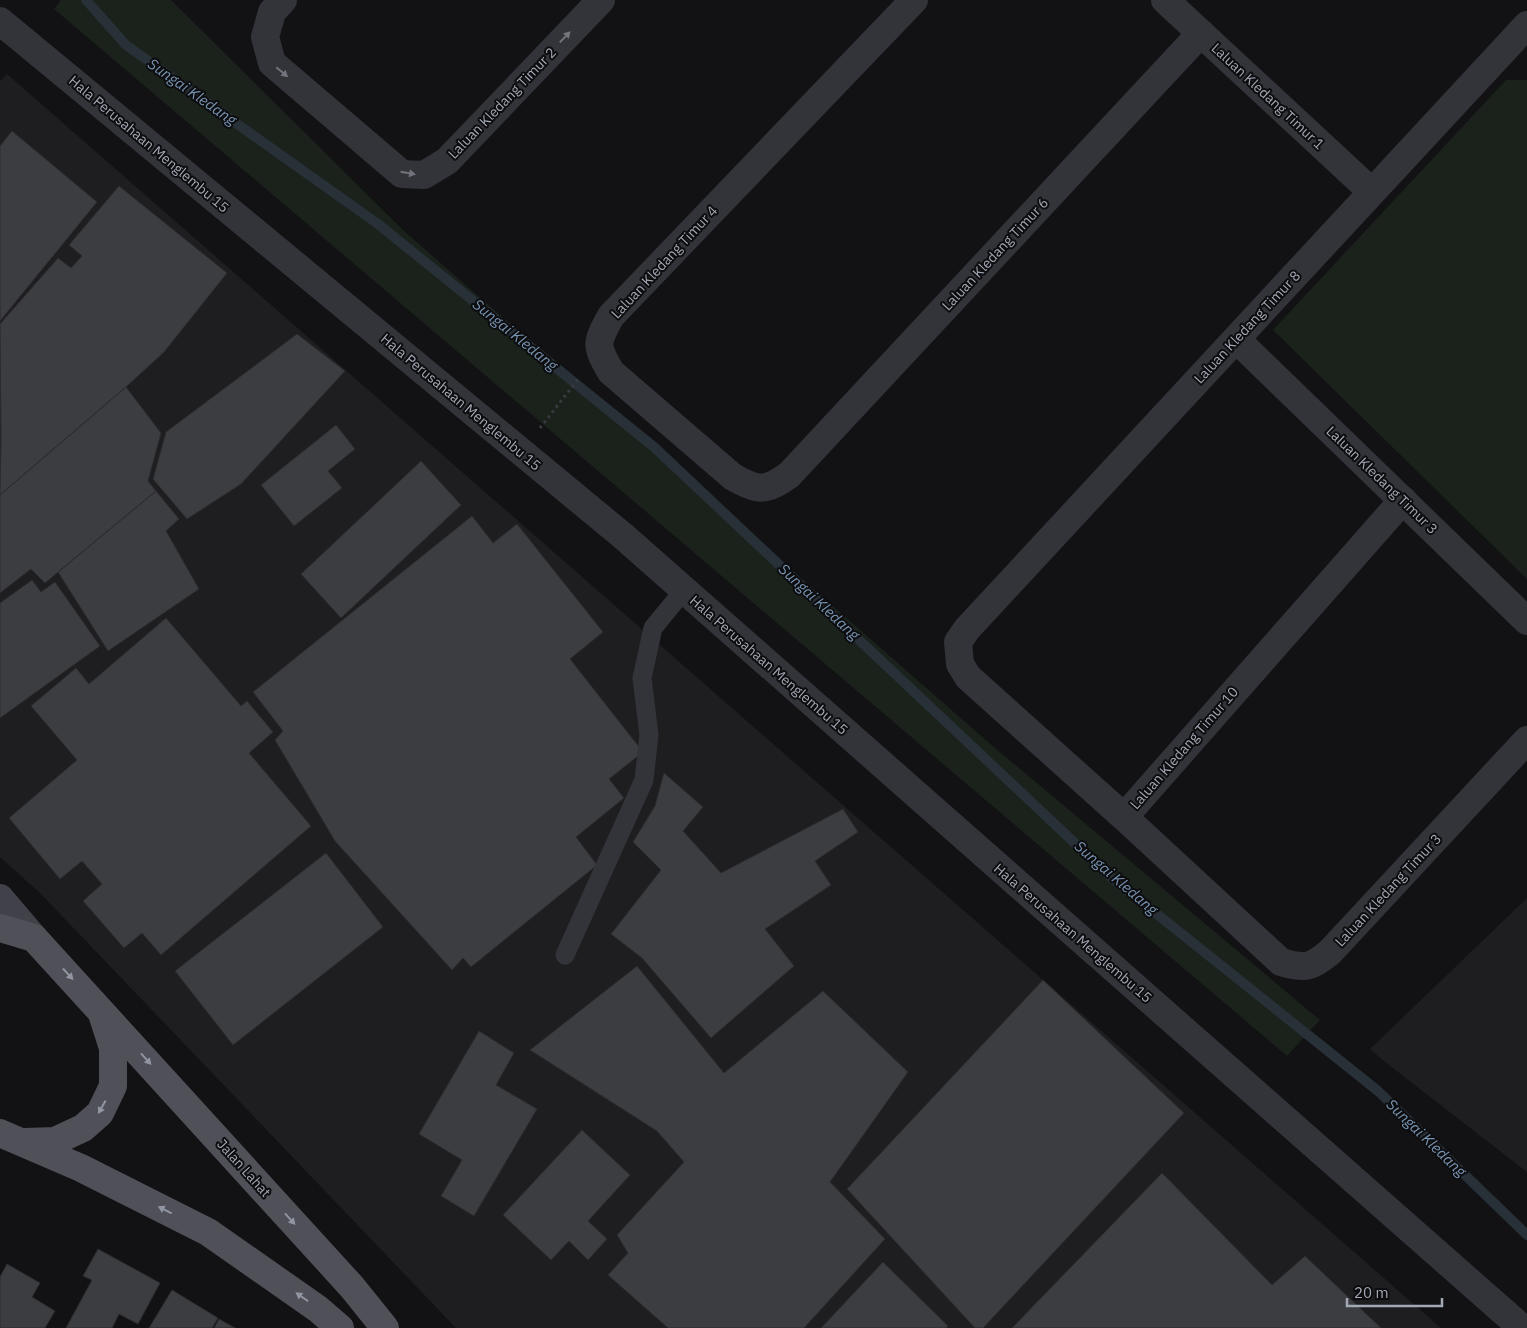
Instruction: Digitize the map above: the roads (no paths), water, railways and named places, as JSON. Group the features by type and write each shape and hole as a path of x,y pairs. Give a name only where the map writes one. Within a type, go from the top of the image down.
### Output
{"main road":[{"path":"0,898 34,938"},
{"path":"0,928 34,938"},
{"name":"Jalan Lahat","path":"34,938 352,1287 385,1328"},
{"path":"10,1138 55,1141 83,1128 100,1113 112,1086 113,1048 101,1010"},
{"path":"10,1138 81,1168 208,1232 318,1309 340,1328"}],"street":[{"name":"Laluan Kledang Timur 2","path":"277,6 266,37 272,63 402,174 424,175 447,161 601,0"},
{"name":"Laluan Kledang Timur 4","path":"789,474 773,486 753,488 733,477 611,372 599,353 600,337 611,316 914,0"},
{"name":"Laluan Kledang Timur 1","path":"1165,0 1372,192"},
{"name":"Hala Perusahaan Menglembu 15","path":"0,21 623,536 1522,1328"},
{"name":"Laluan Kledang Timur 8","path":"1124,817 968,677 960,664 958,642 967,629 1527,25"},
{"name":"Laluan Kledang Timur 6","path":"789,474 1201,33"},
{"name":"Laluan Kledang Timur 3","path":"1236,339 1527,621"},
{"name":"Laluan Kledang Timur 10","path":"1330,952 1316,965 1299,968 1281,962 1124,817 1403,500"},
{"name":"Laluan Kledang Timur 3","path":"1330,952 1527,740"}],"lane":[{"path":"565,955 644,780 648,735 642,678 653,628 684,590"}],"waterway":[{"name":"Sungai Kledang","path":"86,0 126,45 378,224 654,447 1113,879 1378,1091 1527,1235"}]}
